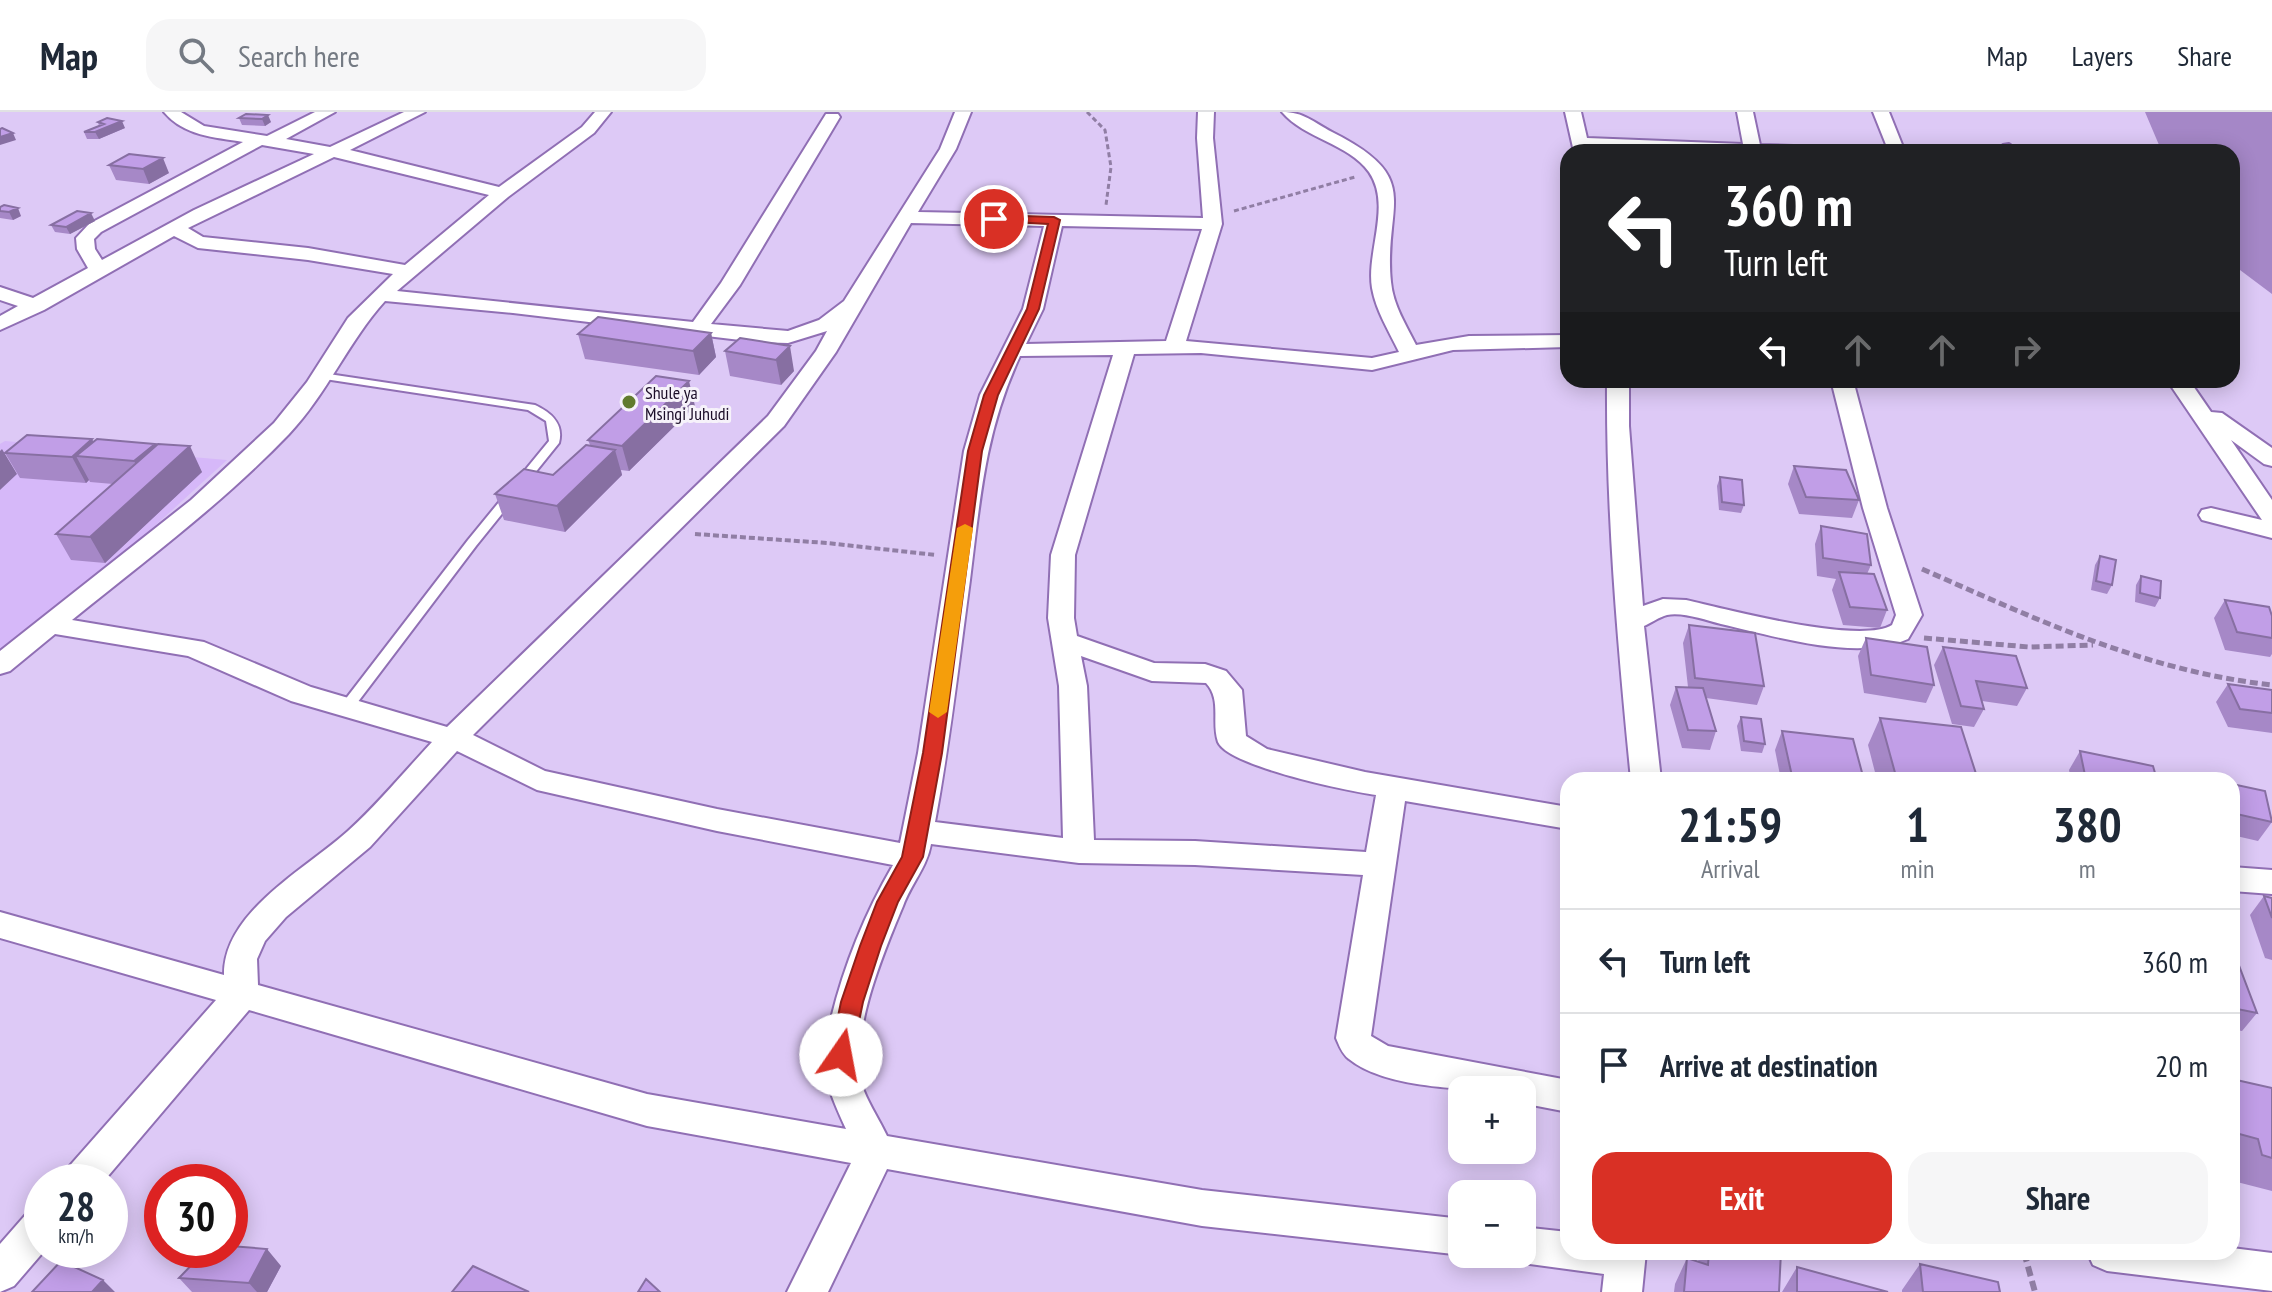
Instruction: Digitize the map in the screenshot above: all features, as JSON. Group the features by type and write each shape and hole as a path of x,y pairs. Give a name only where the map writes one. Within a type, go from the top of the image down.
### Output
{"street":[{"path":"172,112 185,124 200,130 336,152 502,193"},
{"path":"99,271 86,249 85,238 95,228 264,140 327,112"},
{"path":"0,324 174,228 417,112"},
{"path":"0,665 199,505 282,428 322,376 355,322 380,295 502,193 588,130 603,112"},
{"path":"95,1164 241,995 240,959 253,933 275,908 359,839 453,738 776,421 826,352 851,305 948,149 963,112"},
{"path":"1174,347 1212,219 1205,138 1206,112"},
{"path":"1290,112 1315,132 1369,161 1380,176 1386,214 1381,282 1410,354"},
{"path":"1573,112 1580,144"},
{"path":"1745,112 1751,144"},
{"path":"1881,112 1894,144"},
{"path":"698,329 730,285 832,117"},
{"path":"904,217 1102,221 1212,219"},
{"path":"876,1152 846,1091 841,1055 852,1002 871,946 915,844 933,753 975,451 991,395 1033,309 1054,220"},
{"path":"174,228 198,242 308,254 408,271"},
{"path":"0,293 37,306"},
{"path":"380,295 788,337 826,324 851,305"},
{"path":"1013,350 1201,347 1392,364 1435,346 1560,341"},
{"path":"1079,851 1073,686 1061,618 1063,555 1125,348"},
{"path":"1618,388 1635,683 1645,772"},
{"path":"1633,621 1663,607 1686,608 1833,637 1870,639 1895,636 1903,629 1909,615 1843,388"},
{"path":"2184,388 2272,517"},
{"path":"2199,406 2272,459"},
{"path":"2211,515 2272,531"},
{"path":"50,625 194,648 301,694 453,738 537,780 717,820 915,844 1195,853 1378,864"},
{"path":"1065,641 1152,672 1205,673 1216,677 1228,690 1232,741 1258,757 1392,787 1560,817"},
{"path":"1392,787 1353,1038 1359,1047 1380,1060 1560,1094"},
{"path":"2240,880 2272,882"},
{"path":"0,925 647,1110 1202,1208 1448,1235"},
{"path":"807,1292 876,1152"},
{"path":"0,1273 24,1246"},
{"path":"1536,1247 1560,1250"},
{"path":"1603,1260 1625,1267"},
{"path":"2173,1260 2272,1272"}],"lane":[{"path":"322,376 531,407 549,415 556,426 555,441 472,543 346,708"}],"path":[{"path":"1087,112 1105,130 1111,167 1102,221"},
{"path":"1212,219 1280,201 1325,181 1380,176"},
{"path":"665,530 960,558"},
{"path":"1888,550 1945,581 2013,606 2132,657 2225,680 2272,685"},
{"path":"1895,636 1983,646 2067,648 2096,644"},
{"path":"2026,1260 2035,1292"}],"shaded area":[{"path":"2145,112 2272,112 2272,294 2240,270 2240,144 2159,144"},
{"path":"5,441 227,460 0,667 0,444"}],"building":[{"path":"246,114 268,115 262,119 239,118"},
{"path":"107,118 122,121 95,132 84,132 104,124 98,122"},
{"path":"2,128 13,133 0,137"},
{"path":"129,154 163,158 143,169 109,165"},
{"path":"4,205 18,208 9,212 0,211"},
{"path":"77,211 91,213 66,227 51,225"},
{"path":"598,317 711,333 693,351 578,334"},
{"path":"740,338 790,346 776,360 725,351"},
{"path":"656,376 689,381 622,446 588,440"},
{"path":"27,435 92,439 72,457 5,453"},
{"path":"97,439 155,444 134,461 76,456"},
{"path":"158,444 190,446 90,537 56,534"},
{"path":"586,445 615,450 557,506 495,494 524,469 553,475"},
{"path":"1794,466 1846,470 1859,500 1806,497"},
{"path":"1720,477 1742,480 1744,505 1722,502"},
{"path":"1821,526 1867,534 1871,565 1823,558"},
{"path":"2100,556 2116,560 2112,585 2096,581"},
{"path":"1839,572 1874,574 1887,610 1850,607"},
{"path":"2141,576 2161,581 2160,598 2140,593"},
{"path":"2225,600 2269,607 2272,638 2237,632"},
{"path":"1689,625 1755,633 1764,686 1695,678"},
{"path":"1866,638 1927,647 1934,685 1871,675"},
{"path":"1943,647 2016,656 2027,688 1976,681 1984,709 1961,706"},
{"path":"2228,684 2272,690 2272,713 2240,709"},
{"path":"1676,687 1703,688 1716,731 1688,730"},
{"path":"1741,717 1761,719 1765,744 1744,741"},
{"path":"1880,718 1961,727 1975,772 1895,772"},
{"path":"1782,731 1853,739 1862,772 1791,772"},
{"path":"2080,751 2153,766 2155,772 2084,772"},
{"path":"2240,786 2265,791 2272,822 2240,815"},
{"path":"2264,896 2272,898 2272,918"},
{"path":"2240,968 2257,1013 2240,1010"},
{"path":"2240,1081 2272,1088 2272,1158 2262,1155 2258,1139 2240,1134"},
{"path":"248,1247 267,1249 249,1283 179,1278 189,1268 248,1268"},
{"path":"1687,1260 1708,1265 1708,1260 1781,1260 1779,1292 1684,1292"},
{"path":"1920,1264 1998,1282 2000,1292 1923,1292"},
{"path":"473,1266 529,1292 452,1292"},
{"path":"1797,1267 1888,1292 1797,1292"},
{"path":"54,1268 76,1268 103,1280 92,1292 32,1292"},
{"path":"646,1279 660,1292 638,1292"}],"slow traffic":[{"path":"938,712 965,528"}],"place":[{"name":"Shule ya Msingi Juhudi","path":"629,402"}],"route":[{"path":"841,1055 852,1002 871,946 888,902 913,857 933,753 975,451 991,395 1033,309 1054,220 994,219"}]}
